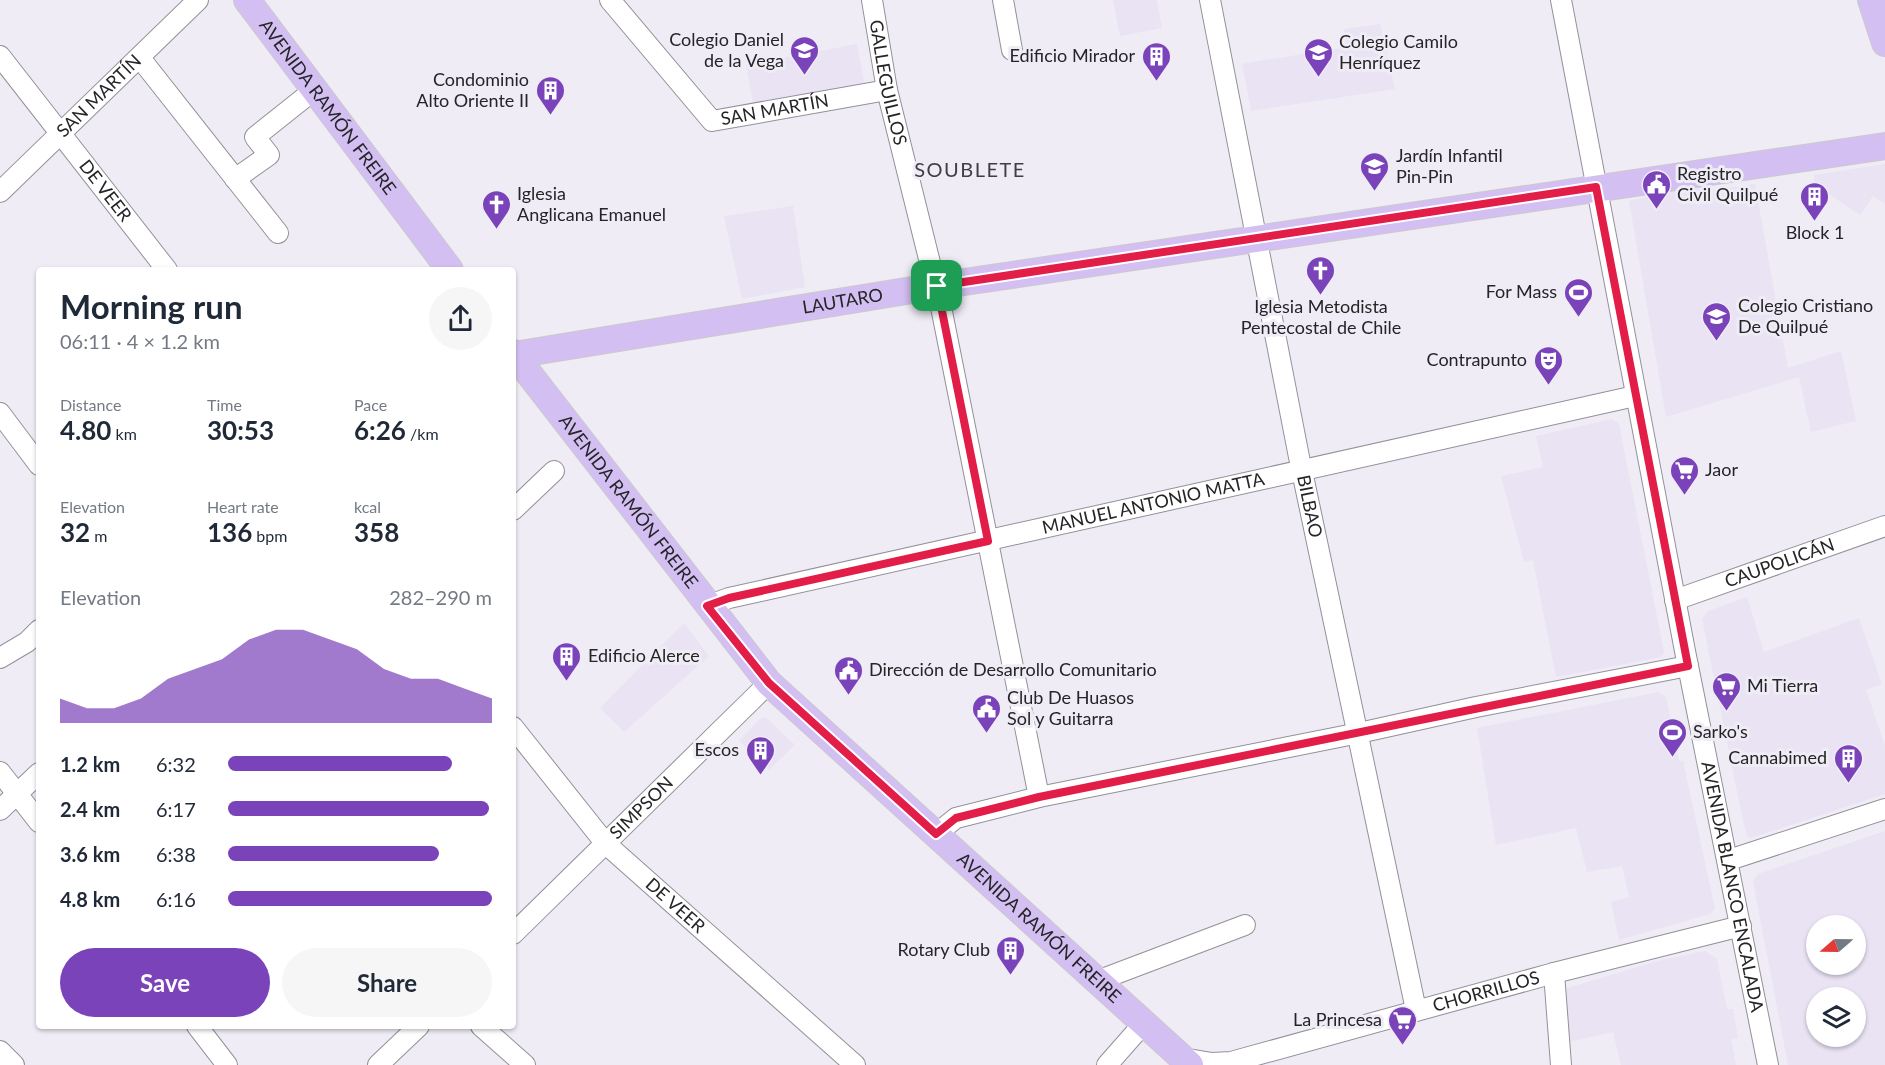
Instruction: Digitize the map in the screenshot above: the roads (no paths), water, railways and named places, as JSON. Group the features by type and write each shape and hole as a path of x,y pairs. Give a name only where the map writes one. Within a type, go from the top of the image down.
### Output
{"main road":[{"name":"AVENIDA RAMÓN FREIRE","path":"247,0 448,267"},
{"path":"1870,0 1885,43"},
{"name":"LAUTARO","path":"516,354 937,286 1885,146"},
{"name":"AVENIDA RAMÓN FREIRE","path":"516,357 707,606 769,683 1186,1061"}],"street":[{"name":"SAN MARTÍN","path":"0,192 198,0"},
{"name":"SAN MARTÍN","path":"610,0 712,122 887,90"},
{"name":"GALLEGUILLOS","path":"872,0 887,90 937,286 1039,797"},
{"path":"1004,0 1012,50"},
{"name":"BILBAO","path":"1210,0 1302,471 1416,1010"},
{"name":"AVENIDA BLANCO ENCALADA","path":"1561,0 1635,396 1768,1065"},
{"name":"DE VEER","path":"0,56 165,267"},
{"path":"140,58 278,233"},
{"path":"235,179 269,155 255,136 314,90"},
{"name":"MANUEL ANTONIO MATTA","path":"707,606 729,598 1635,396"},
{"path":"0,413 36,458"},
{"path":"516,507 554,471"},
{"name":"CAUPOLICÁN","path":"1675,600 1885,526"},
{"path":"0,658 27,642 36,633"},
{"path":"936,834 956,818 1039,797 1688,666"},
{"name":"SIMPSON","path":"516,931 769,683"},
{"name":"DE VEER","path":"516,731 606,844 855,1065"},
{"path":"0,772 36,818"},
{"path":"0,810 36,776"},
{"path":"1729,860 1885,809"},
{"path":"1097,981 1245,925"},
{"name":"CHORRILLOS","path":"1186,1061 1230,1063 1416,1010 1741,926"},
{"path":"1554,974 1561,1065"},
{"path":"1107,1065 1144,1023"},
{"path":"199,1029 227,1065"},
{"path":"378,1065 415,1029"},
{"path":"484,1029 525,1065"},
{"path":"0,1051 14,1065"}],"place":[{"name":"Colegio Daniel de la Vega","path":"805,76"},
{"name":"Colegio Camilo Henríquez","path":"1318,78"},
{"name":"Edificio Mirador","path":"1156,82"},
{"name":"Condominio Alto Oriente II","path":"550,116"},
{"name":"Jardín Infantil Pin-Pin","path":"1375,192"},
{"name":"Registro Civil Quilpué","path":"1656,210"},
{"name":"Block 1","path":"1815,222"},
{"name":"Iglesia Anglicana Emanuel","path":"496,230"},
{"name":"Iglesia Metodista Pentecostal de Chile","path":"1321,296"},
{"name":"For Mass","path":"1578,318"},
{"name":"Colegio Cristiano De Quilpué","path":"1717,342"},
{"name":"Contrapunto","path":"1548,386"},
{"name":"Jaor","path":"1684,496"},
{"name":"Edificio Alerce","path":"567,682"},
{"name":"Dirección de Desarrollo Comunitario","path":"848,696"},
{"name":"Mi Tierra","path":"1726,712"},
{"name":"Club De Huasos Sol y Guitarra","path":"986,734"},
{"name":"Sarko's","path":"1672,758"},
{"name":"Escos","path":"760,776"},
{"name":"Cannabimed","path":"1848,784"},
{"name":"Rotary Club","path":"1011,976"},
{"name":"La Princesa","path":"1403,1046"}],"district":[{"name":"SOUBLETE","path":"970,170"}]}
